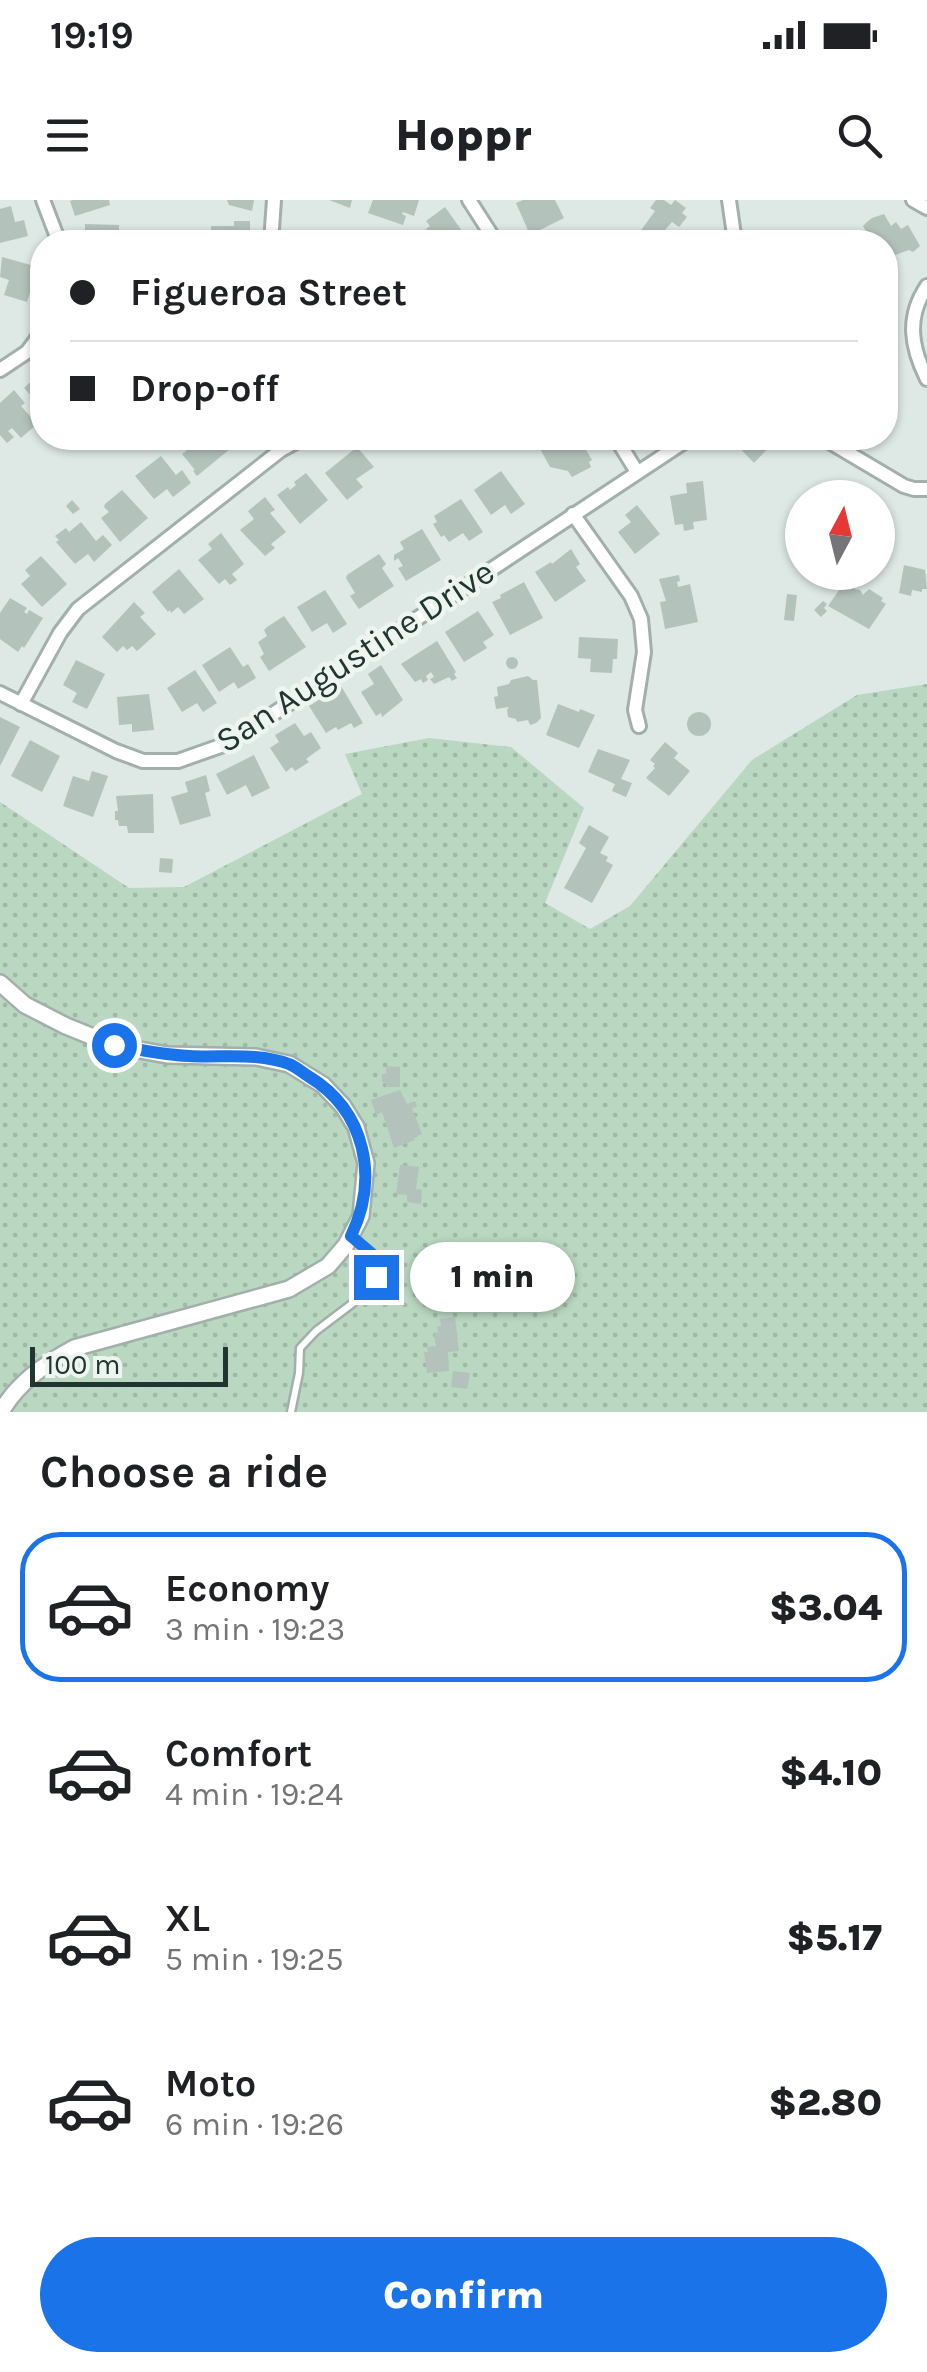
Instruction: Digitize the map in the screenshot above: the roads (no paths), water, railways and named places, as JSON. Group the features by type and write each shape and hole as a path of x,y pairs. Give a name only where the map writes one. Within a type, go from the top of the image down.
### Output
{"street":[{"path":"43,200 54,230"},
{"path":"272,230 274,200"},
{"path":"468,200 488,230"},
{"path":"729,200 733,230"},
{"path":"913,200 927,208"},
{"path":"927,286 917,304 912,334 927,379"},
{"path":"0,370 30,348"},
{"path":"21,704 60,633 78,609 281,450"},
{"path":"623,450 637,472"},
{"name":"San Augustine Drive","path":"0,693 143,761 178,760 202,754 229,743 671,450"},
{"path":"842,450 904,486 927,489"},
{"path":"573,514 641,618 644,652 634,710 639,726"},
{"path":"0,983 26,1005 114,1045 167,1055 256,1057 289,1064 324,1085 343,1106 356,1126 366,1163 361,1216 328,1266 289,1288 74,1348 47,1364 10,1395 1,1412"}],"lane":[{"path":"291,1412 300,1348 353,1303 376,1277 378,1259 351,1236"}]}
